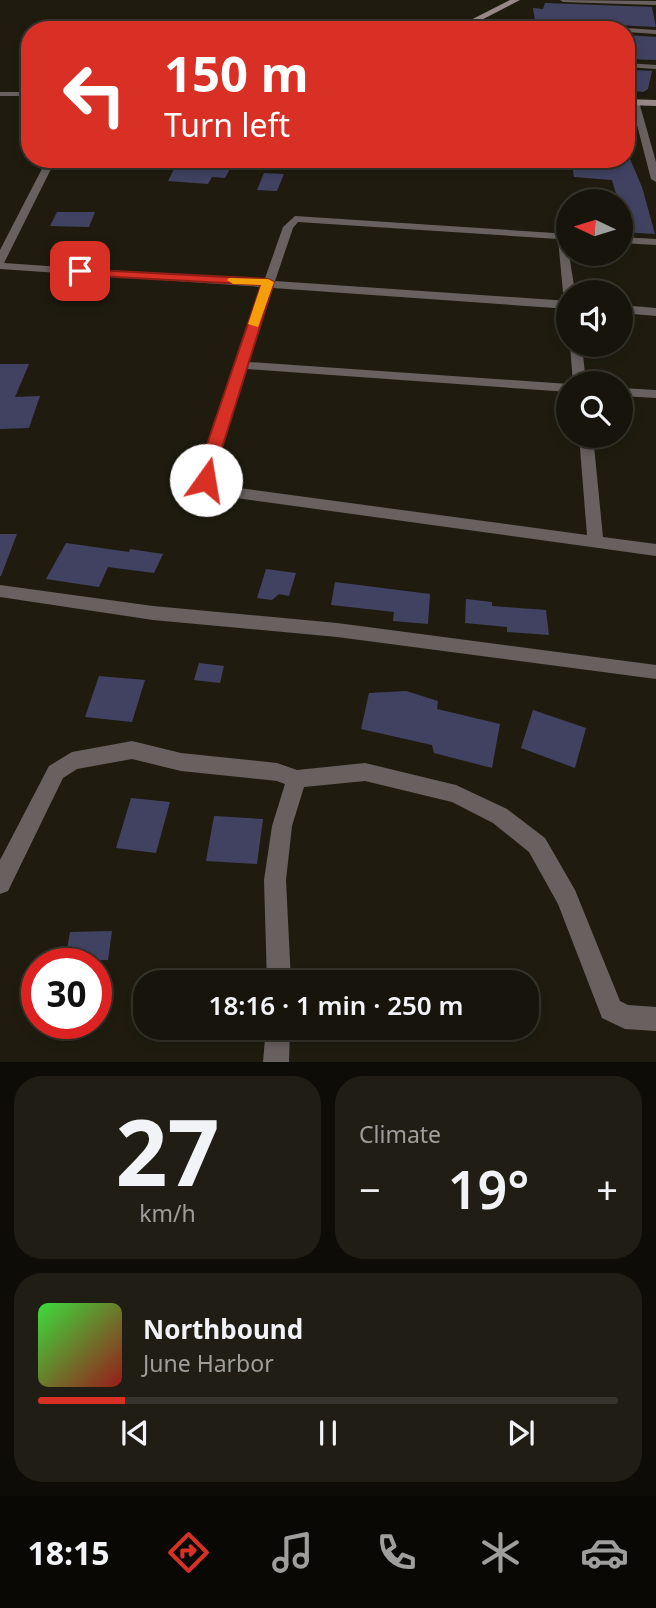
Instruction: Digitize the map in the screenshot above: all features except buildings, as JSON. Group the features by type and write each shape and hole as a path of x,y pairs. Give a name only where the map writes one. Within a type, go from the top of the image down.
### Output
{"street":[{"path":"475,21 516,0"},
{"path":"563,0 629,5 656,3"},
{"path":"635,30 656,32"},
{"path":"635,66 656,67"},
{"path":"0,94 21,94"},
{"path":"635,102 656,103"},
{"path":"635,110 651,142 656,179"},
{"path":"0,261 47,168"},
{"path":"556,236 295,219 288,227 268,282 206,471 206,480 220,491 656,550"},
{"path":"634,241 656,242"},
{"path":"0,267 268,282 556,304"},
{"path":"633,310 656,312"},
{"path":"240,365 556,387"},
{"path":"633,392 656,394"},
{"path":"587,448 596,543"},
{"path":"0,591 153,613 337,630 656,672"},
{"path":"0,883 56,772 72,761 132,750 181,762 277,772 297,779 365,772 456,794 500,816 537,845 567,898 611,1009 625,1017 656,1018"},
{"path":"279,970 275,880 282,826 297,779"},
{"path":"276,1062 277,1040"}],"slow traffic":[{"path":"233,280 268,282 254,324"}],"route":[{"path":"80,271 268,282 206,471 206,480"}]}
